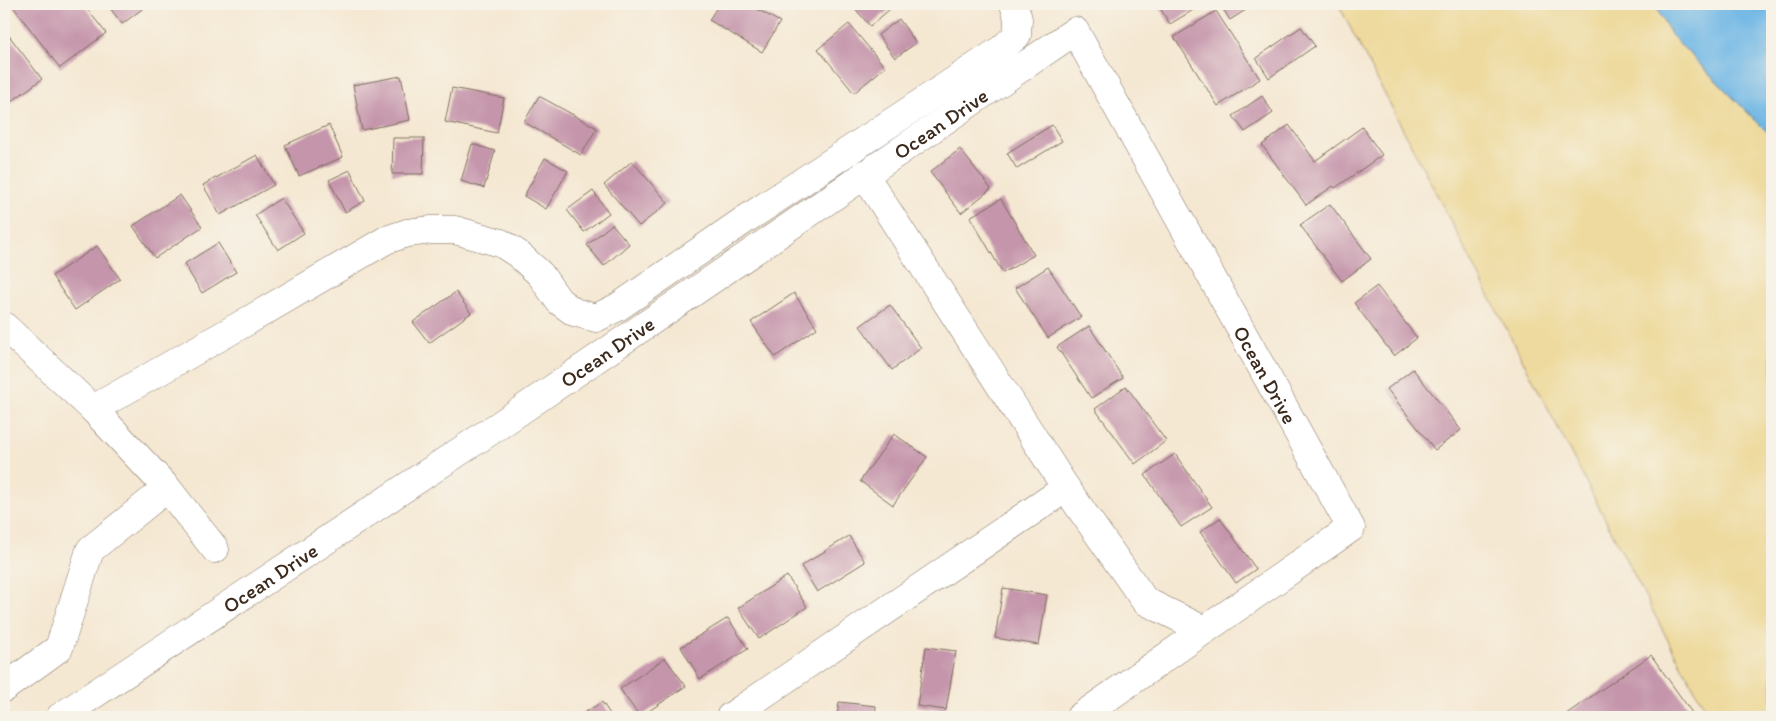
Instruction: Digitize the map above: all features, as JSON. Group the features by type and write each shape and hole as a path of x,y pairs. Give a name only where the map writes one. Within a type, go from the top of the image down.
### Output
{"street":[{"name":"Ocean Drive","path":"93,410 386,240 407,233 455,230 501,243 518,254 540,274 559,301 574,312 596,318 618,307 743,221 1002,49 1017,35 1018,19 1014,4"},
{"name":"Ocean Drive","path":"60,717 501,424 1075,31 1352,528 1080,717"},
{"path":"864,174 1066,488 1145,601 1204,630"},
{"path":"4,326 93,410 167,488 215,549"},
{"path":"4,688 59,648 90,550 167,488"},
{"path":"730,717 1066,488"}],"sand":[{"path":"1338,4 1654,4 1672,36 1772,137 1772,717 1710,717 1672,648"}],"water":[{"path":"1654,4 1772,4 1772,137 1672,36"}],"building":[{"path":"11,4 83,4 106,33 60,68"},
{"path":"107,4 149,4 122,24"},
{"path":"719,4 748,4 780,22 762,52 709,20"},
{"path":"856,4 896,4 870,26 853,6"},
{"path":"1203,4 1170,24 1158,5"},
{"path":"1220,4 1255,4 1230,20"},
{"path":"1216,11 1260,79 1218,106 1174,37"},
{"path":"899,19 916,43 895,58 878,35"},
{"path":"849,24 885,67 854,93 818,49"},
{"path":"1301,27 1315,46 1269,78 1256,58"},
{"path":"4,29 42,79 4,107"},
{"path":"401,76 410,120 362,130 353,85"},
{"path":"452,88 504,98 497,133 445,122"},
{"path":"539,96 597,128 581,155 524,122"},
{"path":"1262,96 1273,113 1245,132 1233,116"},
{"path":"329,125 343,157 299,176 285,145"},
{"path":"1052,125 1062,141 1017,169 1007,153"},
{"path":"1289,125 1315,161 1362,127 1382,155 1335,188 1333,186 1306,205 1262,145"},
{"path":"393,138 424,138 423,174 392,174"},
{"path":"472,144 495,151 484,188 461,181"},
{"path":"960,149 991,189 961,213 930,172"},
{"path":"257,155 274,185 220,215 203,185"},
{"path":"545,158 568,171 546,209 524,196"},
{"path":"632,161 668,203 639,226 604,185"},
{"path":"350,170 365,201 345,212 329,180"},
{"path":"593,191 609,213 584,232 567,210"},
{"path":"180,195 202,227 155,258 133,226"},
{"path":"281,198 304,233 278,250 255,215"},
{"path":"1001,199 1034,255 1003,273 970,217"},
{"path":"1330,204 1371,259 1342,281 1300,225"},
{"path":"612,224 629,244 604,266 587,245"},
{"path":"218,243 236,272 202,293 184,264"},
{"path":"97,246 120,279 75,310 52,276"},
{"path":"1048,267 1081,317 1048,338 1015,288"},
{"path":"1377,286 1417,338 1394,356 1354,303"},
{"path":"456,292 471,313 429,343 413,322"},
{"path":"794,293 817,328 775,357 751,322"},
{"path":"890,305 921,348 892,370 860,326"},
{"path":"1089,326 1123,378 1091,398 1057,347"},
{"path":"1413,369 1461,430 1435,450 1387,389"},
{"path":"1126,386 1166,441 1135,464 1095,409"},
{"path":"894,434 927,457 893,505 860,481"},
{"path":"1175,454 1212,507 1181,527 1145,475"},
{"path":"1220,518 1256,569 1236,583 1200,532"},
{"path":"849,536 865,562 817,592 801,566"},
{"path":"787,576 807,607 759,639 738,608"},
{"path":"1003,588 1047,595 1039,645 995,638"},
{"path":"728,618 748,649 700,679 681,647"},
{"path":"926,647 956,651 946,710 917,706"},
{"path":"1651,655 1695,717 1562,717"},
{"path":"665,658 686,686 640,717 620,689"},
{"path":"602,702 612,717 577,717"},
{"path":"839,702 876,706 875,717 837,717"}]}
